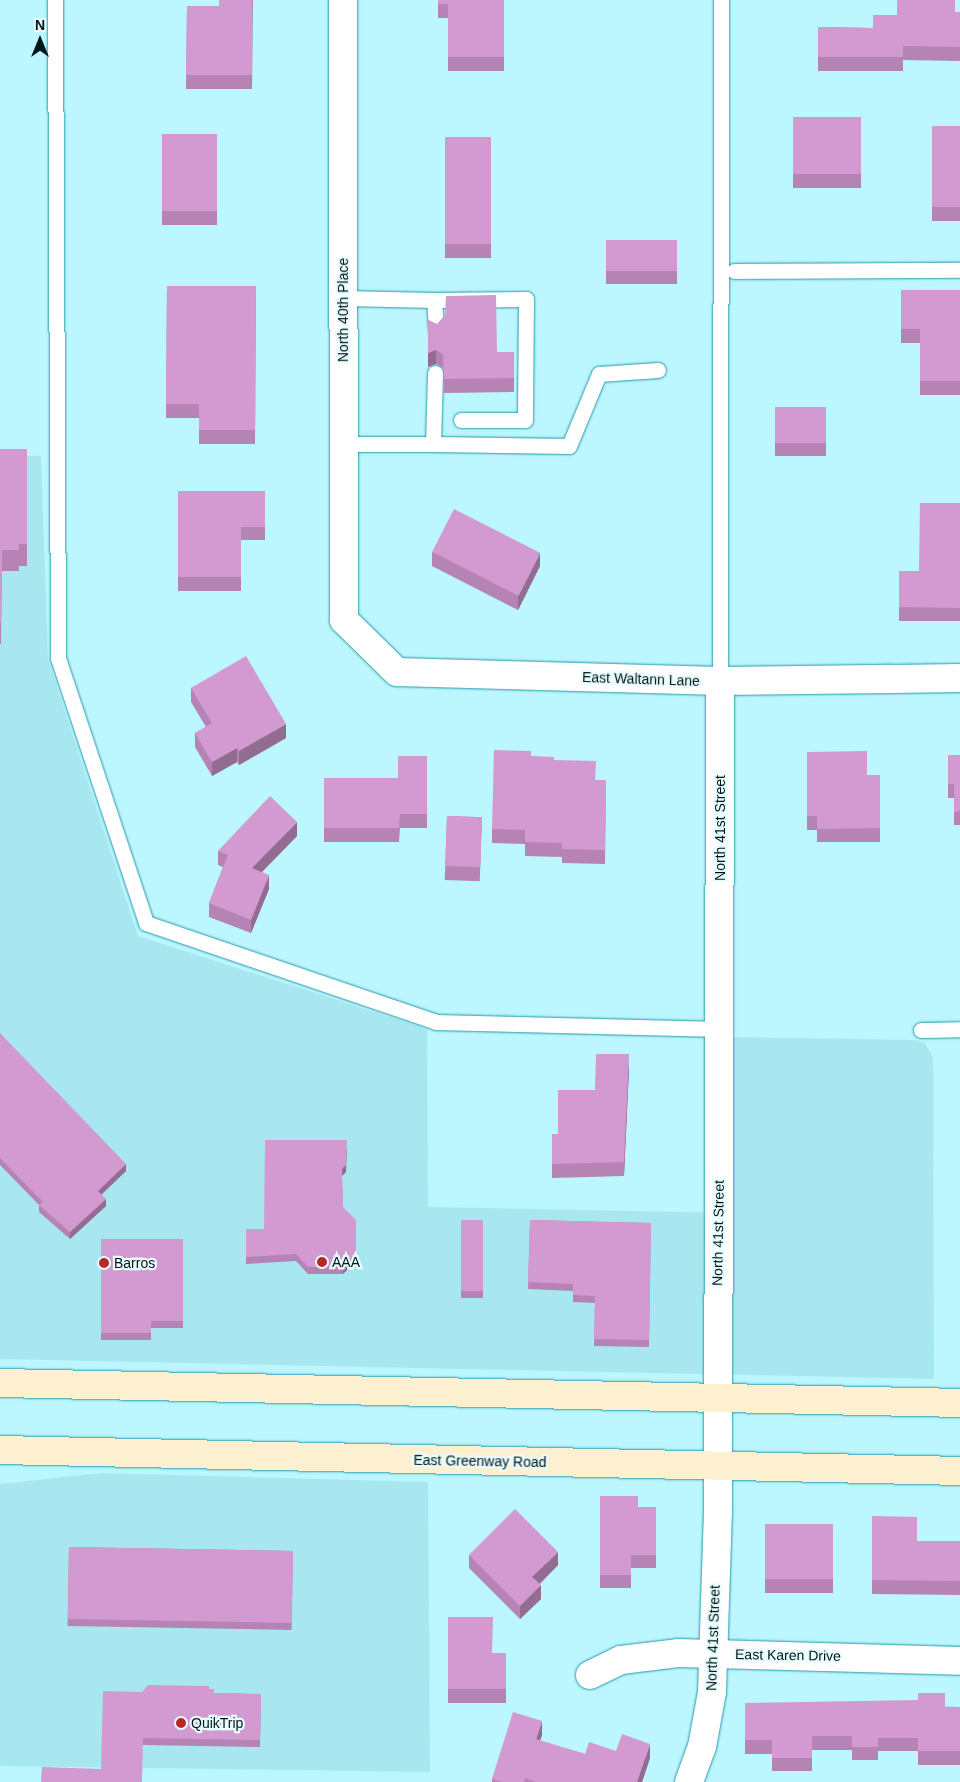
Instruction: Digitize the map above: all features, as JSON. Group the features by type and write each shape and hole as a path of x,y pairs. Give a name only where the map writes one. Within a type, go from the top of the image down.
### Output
{"main road":[{"path":"0,1383 960,1403"},
{"name":"East Greenway Road","path":"0,1450 960,1471"}],"street":[{"name":"North 40th Place","path":"343,0 344,620"},
{"name":"East Waltann Lane","path":"344,620 397,672 720,681 960,678"},
{"name":"North 41st Street","path":"689,1782 704,1738 712,1692 717,1466 720,681"},
{"name":"East Karen Drive","path":"590,1675 621,1660 678,1653 960,1661"}],"lane":[{"path":"55,0 58,658 146,923 436,1022 720,1029"},
{"path":"720,681 722,0"},
{"path":"734,271 960,270"},
{"path":"344,298 434,300 526,299 525,420 461,420"},
{"path":"434,300 436,329"},
{"path":"344,444 569,446 599,374 658,370"},
{"path":"433,444 435,373"},
{"path":"921,1030 960,1029"}],"shaded area":[{"path":"0,455 41,456 48,659 138,936 427,1029 428,1207 733,1213 732,1037 914,1040 925,1043 933,1058 934,1379 0,1359"},
{"path":"101,1473 428,1482 430,1772 0,1766 0,1484"}],"building":[{"path":"219,0 252,0 252,75 186,75 187,6 219,6"},
{"path":"438,0 504,0 504,57 448,57 448,4 438,4"},
{"path":"897,0 955,0 955,12 960,12 960,47 903,46 903,57 818,57 818,27 873,28 873,15 897,15"},
{"path":"793,117 861,117 861,174 793,174"},
{"path":"932,126 960,126 960,207 932,207"},
{"path":"162,134 217,134 217,211 162,211"},
{"path":"445,137 491,137 491,244 445,244"},
{"path":"606,240 677,240 677,271 606,271"},
{"path":"167,286 256,286 255,430 199,430 199,404 166,404"},
{"path":"901,290 960,290 960,381 920,381 920,329 901,329"},
{"path":"496,295 497,352 514,352 514,378 444,379 443,354 436,350 428,353 428,320 437,324 445,315 446,296"},
{"path":"775,407 826,407 826,443 775,443"},
{"path":"0,449 27,449 27,544 19,544 19,550 2,550 1,623 0,623"},
{"path":"178,491 265,491 265,527 241,527 241,577 178,577"},
{"path":"920,503 960,503 960,608 899,607 899,571 919,571"},
{"path":"454,509 540,553 519,596 432,552"},
{"path":"246,656 286,724 239,751 237,748 212,762 195,733 212,723 191,688"},
{"path":"494,750 531,751 531,756 554,757 554,760 596,761 595,780 606,780 605,850 562,849 562,843 525,842 525,830 492,829"},
{"path":"867,751 867,775 880,775 880,828 817,829 817,816 807,816 807,752"},
{"path":"948,755 960,755 960,811 954,812 954,784 948,784"},
{"path":"398,756 427,756 427,814 400,814 399,828 324,828 324,778 398,778"},
{"path":"270,796 297,822 252,868 269,875 251,920 209,903 228,855 218,851"},
{"path":"447,816 482,817 480,867 445,866"},
{"path":"0,1033 126,1164 98,1191 106,1199 70,1232 39,1205 43,1202 0,1158"},
{"path":"596,1054 629,1054 624,1162 552,1164 552,1134 558,1134 558,1090 595,1090"},
{"path":"265,1140 347,1140 346,1165 342,1169 343,1207 356,1220 356,1254 343,1267 308,1267 296,1254 246,1257 246,1229 264,1229"},
{"path":"461,1220 483,1220 483,1291 461,1291"},
{"path":"530,1220 651,1223 649,1340 594,1339 595,1296 573,1295 573,1284 528,1282"},
{"path":"101,1239 183,1239 183,1321 151,1321 151,1333 101,1333"},
{"path":"600,1496 638,1496 638,1507 656,1507 656,1555 631,1555 631,1575 600,1575"},
{"path":"515,1509 558,1552 532,1577 541,1585 520,1606 469,1555"},
{"path":"872,1516 917,1517 917,1541 960,1541 960,1581 872,1580"},
{"path":"765,1524 833,1524 833,1579 765,1579"},
{"path":"69,1547 293,1551 292,1623 68,1619"},
{"path":"448,1617 493,1617 492,1653 506,1653 506,1689 448,1689"},
{"name":"QuikTrip","path":"148,1685 209,1686 209,1689 214,1689 214,1693 261,1694 260,1740 143,1738 142,1782 41,1782 42,1767 101,1769 103,1691 142,1692"},
{"path":"918,1693 945,1693 945,1707 960,1707 960,1751 918,1751 918,1738 878,1738 878,1747 852,1747 852,1736 812,1736 812,1758 772,1758 772,1740 745,1740 745,1703 918,1700"},
{"path":"513,1712 542,1721 536,1739 585,1754 589,1742 616,1751 622,1734 650,1744 637,1782 536,1782 525,1778 524,1782 502,1782 492,1779"}],"place":[{"name":"AAA","path":"322,1262"},
{"name":"Barros","path":"104,1263"},
{"name":"QuikTrip","path":"181,1723"}]}
